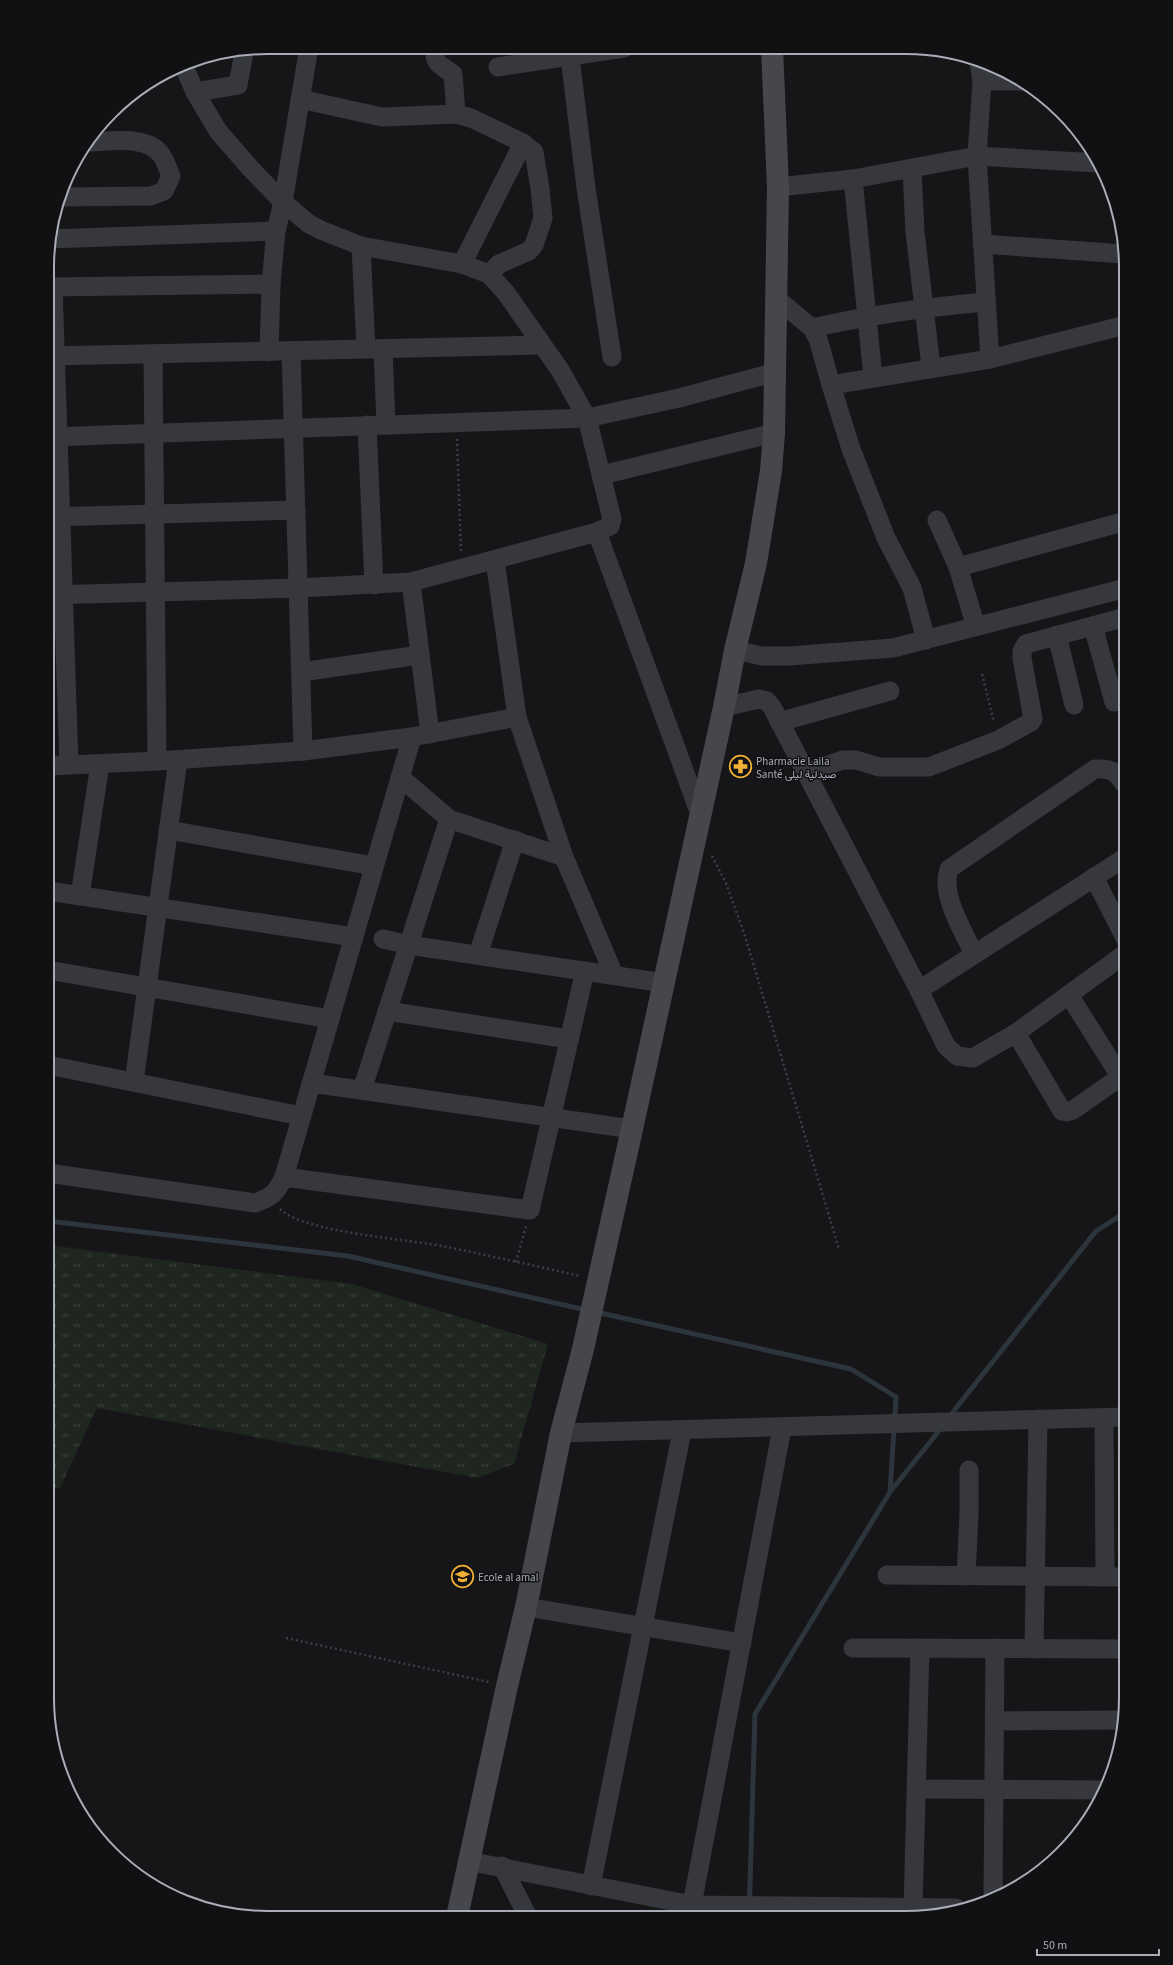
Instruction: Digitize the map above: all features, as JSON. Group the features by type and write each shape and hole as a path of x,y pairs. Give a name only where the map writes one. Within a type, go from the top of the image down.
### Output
{"street":[{"path":"269,352 271,284 276,231 283,202 308,54"},
{"path":"435,54 435,58 440,66 453,74 456,114"},
{"path":"498,67 545,54"},
{"path":"554,54 570,57 586,54"},
{"path":"458,1911 468,1861 526,1606 561,1433 583,1349 664,983 735,650 756,563 771,471 776,372 778,187 772,54"},
{"path":"195,92 238,85 243,55"},
{"path":"570,57 586,188 612,357"},
{"path":"980,67 982,81 977,156 990,359"},
{"path":"56,595 299,588 411,582 597,532 610,526 612,519 587,418 560,370 506,293 489,274 462,264 361,246 322,232 309,224 283,202 251,169 218,131 195,92 185,70"},
{"path":"982,81 1009,81"},
{"path":"300,99 382,117 456,114 471,118 523,143 534,152 543,218 534,244 529,251 498,264 489,274"},
{"path":"66,197 151,196 164,191 171,176 161,154 151,146 140,142 95,142"},
{"path":"462,264 523,143"},
{"path":"778,187 912,169 977,156 1091,163"},
{"path":"912,169 915,232 931,367"},
{"path":"853,178 873,377"},
{"path":"56,239 276,231"},
{"path":"982,244 1119,254"},
{"path":"361,246 386,425"},
{"path":"54,287 271,284"},
{"path":"777,299 812,328 818,339 851,449 886,538 912,588 926,640"},
{"path":"812,328 867,316 924,307 986,302"},
{"path":"831,385 931,367 990,359 1119,327"},
{"path":"54,356 542,346"},
{"path":"292,351 304,751"},
{"path":"153,354 157,761"},
{"path":"54,437 587,418 679,398 776,372"},
{"path":"366,425 374,585"},
{"path":"602,475 774,433"},
{"path":"54,477 56,595 69,766"},
{"path":"55,517 296,510"},
{"path":"937,520 958,567 976,627"},
{"path":"958,567 1119,523"},
{"path":"597,532 700,814"},
{"path":"495,560 517,718 564,857 614,975"},
{"path":"54,1174 255,1203 269,1198 278,1189 284,1177 400,777 421,735 420,655 411,582"},
{"path":"735,650 762,656 790,656 893,648 1119,590"},
{"path":"805,773 843,760 856,760 879,767 929,767 998,740 1031,722 1033,719 1022,658 1024,646 1031,641 1119,619"},
{"path":"1093,626 1114,702"},
{"path":"1057,635 1074,705"},
{"path":"301,672 420,655"},
{"path":"779,722 890,691"},
{"path":"724,707 759,699 767,701 919,990 946,1046 957,1056 973,1058 1016,1033 1119,958"},
{"path":"54,766 178,760 304,751 421,735 517,718"},
{"path":"134,1082 178,760"},
{"path":"80,896 100,764"},
{"path":"974,954 947,895 945,879 949,869 1095,770 1105,769 1116,773 1119,777"},
{"path":"400,777 448,818 564,857"},
{"path":"362,1090 448,818"},
{"path":"168,830 374,866"},
{"path":"478,955 515,840"},
{"path":"919,990 1119,861"},
{"path":"1094,877 1119,926"},
{"path":"54,892 354,937"},
{"path":"383,939 409,945 664,983"},
{"path":"54,971 147,989 330,1019"},
{"path":"284,1177 530,1210 585,971"},
{"path":"1069,994 1119,1068"},
{"path":"387,1011 569,1040"},
{"path":"1016,1033 1058,1107 1062,1110 1067,1112 1073,1110 1119,1077"},
{"path":"54,1066 301,1116"},
{"path":"311,1083 632,1129"},
{"path":"561,1433 866,1426 1119,1417"},
{"path":"1104,1418 1105,1577"},
{"path":"1034,1649 1038,1419"},
{"path":"692,1905 782,1428"},
{"path":"591,1886 682,1431"},
{"path":"966,1576 969,1514 969,1470"},
{"path":"887,1575 1119,1577"},
{"path":"526,1606 742,1643"},
{"path":"853,1648 1119,1649"},
{"path":"913,1908 920,1648"},
{"path":"993,1892 996,1648"},
{"path":"995,1721 1118,1720"},
{"path":"916,1789 1098,1790"},
{"path":"468,1861 502,1866 591,1886 692,1905 728,1906 769,1911 941,1908"},
{"path":"502,1866 525,1911"}],"path":[{"path":"457,422 462,568"},
{"path":"982,674 998,740"},
{"path":"712,855 726,884 745,936 839,1249"},
{"path":"269,1198 286,1215 317,1226 446,1246 516,1262 596,1288"},
{"path":"516,1262 530,1210"},
{"path":"286,1638 507,1686"}],"green space":[{"path":"54,1246 352,1284 548,1344 514,1464 477,1478 97,1408 60,1488 54,1489"}],"waterway":[{"path":"949,1417 1096,1231 1119,1216"},
{"path":"54,1222 348,1256 586,1310"},
{"path":"596,1312 851,1369 896,1397 890,1492"},
{"path":"749,1911 755,1714 890,1492 942,1427"}],"place":[{"name":"Pharmacie Laila Santé صيدلية ليلى","path":"741,767"},
{"name":"Ecole al amal","path":"462,1577"}]}
